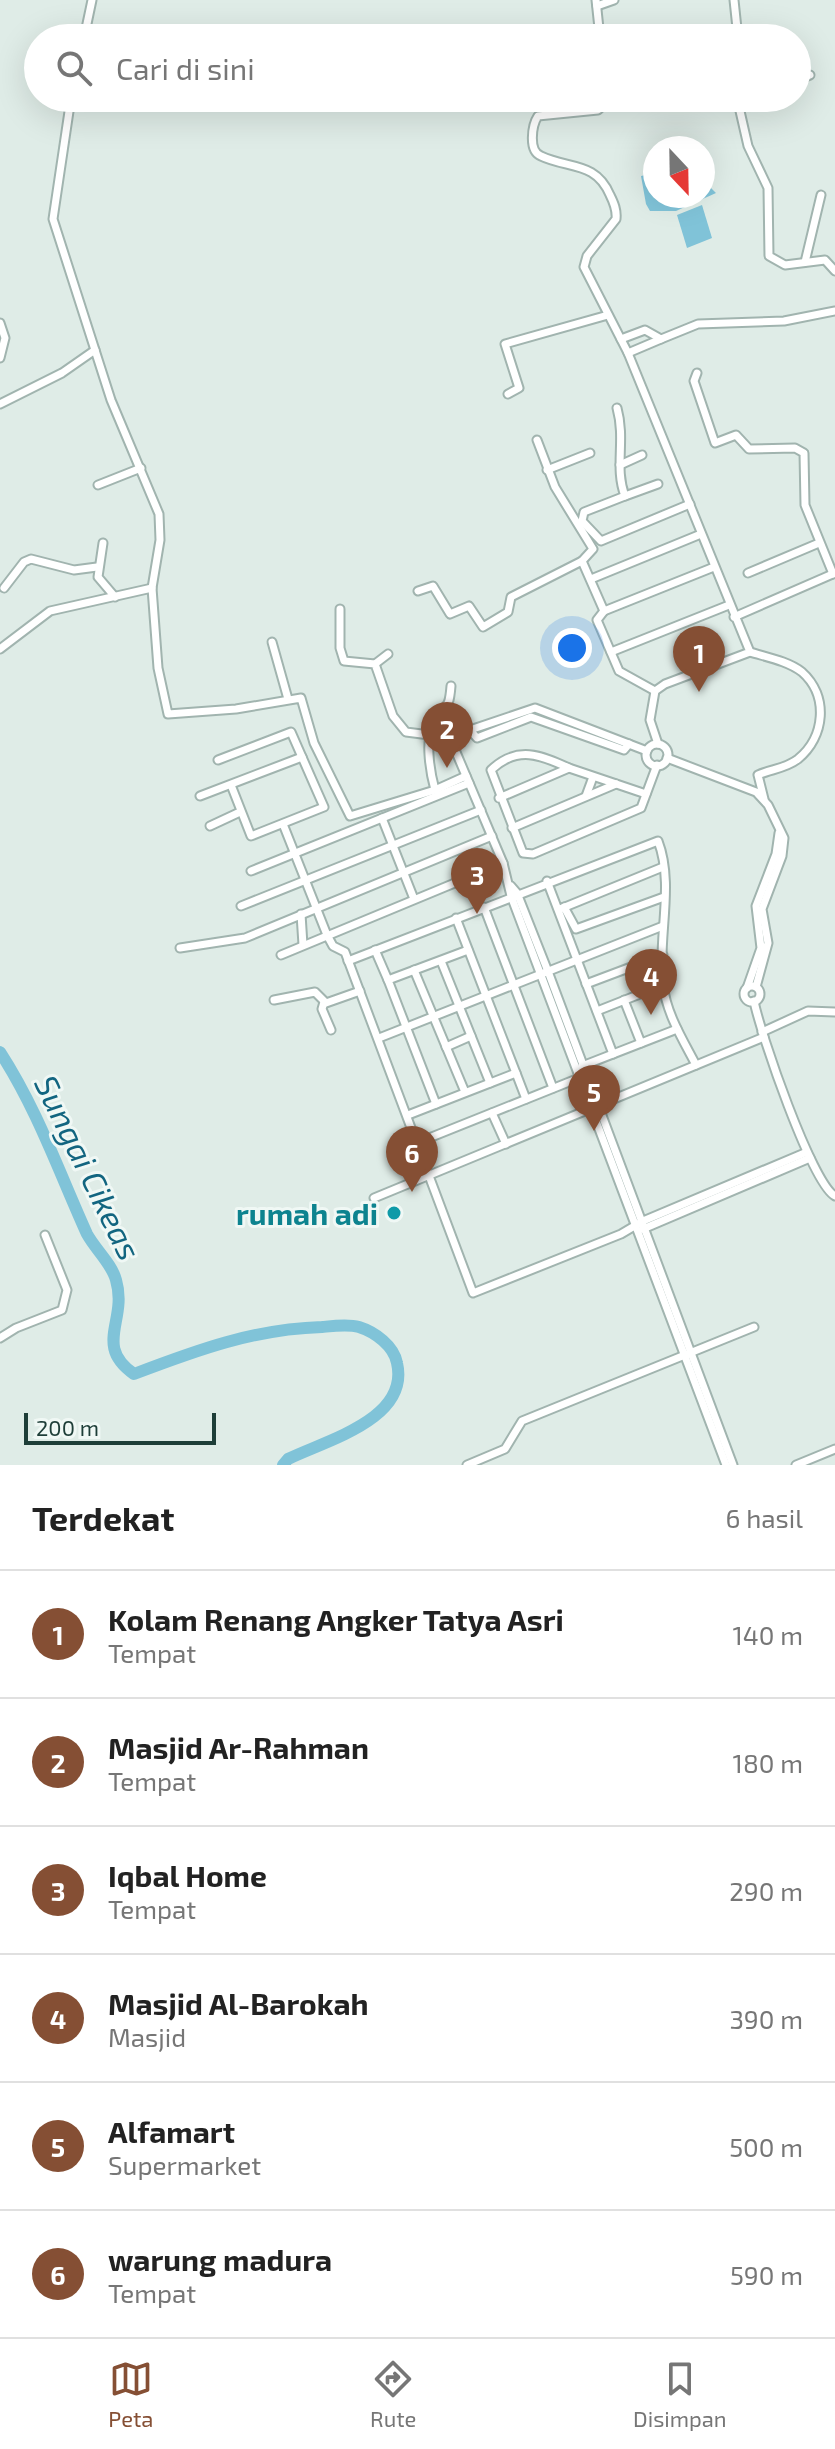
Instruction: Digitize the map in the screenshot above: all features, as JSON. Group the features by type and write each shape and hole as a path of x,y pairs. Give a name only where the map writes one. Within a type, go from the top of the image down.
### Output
{"street":[{"path":"87,24 92,0"},
{"path":"598,24 596,3 614,0"},
{"path":"734,0 737,24"},
{"path":"69,112 53,219 111,400 141,468 160,522 152,588 158,668 168,714 236,709 301,698 305,702 314,743 323,756 347,815 468,779"},
{"path":"568,112 543,113 535,119 533,134 538,155 592,171 603,182 615,206 614,225 584,263 628,353 750,652"},
{"path":"741,112 748,146 768,188 769,256 778,264 825,260 835,271"},
{"path":"805,262 821,195"},
{"path":"628,353 698,324 784,321 835,311"},
{"path":"508,394 519,388 505,344 608,315"},
{"path":"0,323 5,338 0,358"},
{"path":"621,339 645,330 661,339"},
{"path":"0,404 62,373 95,350"},
{"path":"697,373 694,381 715,443 736,435 749,449 795,448 804,453 805,505 834,574 734,617"},
{"path":"617,408 623,432 620,465 625,496"},
{"path":"418,591 432,585 450,614 469,606 483,627 508,612 511,597 582,561 593,547 565,506 547,470 537,440"},
{"path":"547,470 590,453"},
{"path":"620,465 642,455"},
{"path":"98,485 141,468"},
{"path":"658,484 582,515 582,521 600,540 690,504"},
{"path":"591,579 701,534"},
{"path":"103,543 97,567 101,583 115,597"},
{"path":"748,573 819,543"},
{"path":"4,588 31,559 72,570 97,567"},
{"path":"582,561 604,611"},
{"path":"655,691 622,673 597,620 598,614 714,567"},
{"path":"0,649 50,611 152,588"},
{"path":"611,652 729,605"},
{"path":"340,609 340,648 344,661 375,664 388,654"},
{"path":"272,642 288,699"},
{"path":"667,758 666,750 658,744 649,713 655,691 665,684 750,652 797,669 810,682 821,701 819,726 808,748 790,764 758,775 765,801 779,830 778,847 756,906 761,948 751,987 745,997 754,1001 763,1034 808,1155 826,1191 835,1196"},
{"path":"375,664 397,724 414,735 445,737"},
{"path":"435,790 429,765 432,735 435,719 448,708 451,686"},
{"path":"445,737 451,731 458,734 535,708 593,735 647,751"},
{"path":"517,712 520,721"},
{"path":"470,730 477,738 534,717 563,723"},
{"path":"218,760 291,732 327,806 251,836 231,785"},
{"path":"453,745 458,734"},
{"path":"445,737 447,743 453,745 503,863 670,1304 726,1465"},
{"path":"647,751 658,744"},
{"path":"647,751 649,762 657,765"},
{"path":"646,794 569,768 538,753 526,752 491,770 499,798 523,853 533,854 641,808 657,765 667,758"},
{"path":"200,796 302,757"},
{"path":"667,758 756,792 765,801"},
{"path":"499,798 569,768"},
{"path":"586,796 593,777"},
{"path":"251,871 468,779"},
{"path":"512,828 616,784"},
{"path":"241,906 481,810"},
{"path":"210,826 240,812"},
{"path":"382,818 414,899"},
{"path":"283,824 327,935 333,946 344,950 419,1142 473,1293 808,1155"},
{"path":"180,948 232,942 492,836"},
{"path":"348,961 655,841 660,845 663,867 663,985 677,1029 696,1065"},
{"path":"281,955 503,863"},
{"path":"561,908 663,867"},
{"path":"547,881 576,929 664,897"},
{"path":"484,907 553,1088"},
{"path":"561,908 613,1054"},
{"path":"301,914 303,945"},
{"path":"456,918 526,1099"},
{"path":"379,1038 546,975 663,926"},
{"path":"375,950 436,1104"},
{"path":"388,980 468,950"},
{"path":"586,984 663,955"},
{"path":"441,961 490,1083"},
{"path":"414,970 465,1092"},
{"path":"597,1011 663,985"},
{"path":"324,1002 360,991"},
{"path":"274,1000 315,992 324,1002"},
{"path":"624,1000 641,1043"},
{"path":"324,1002 322,1009 331,1030"},
{"path":"374,1198 696,1065 808,1011 835,1012"},
{"path":"581,1066 677,1029"},
{"path":"446,1047 471,1036"},
{"path":"408,1115 516,1073"},
{"path":"419,1142 584,1076"},
{"path":"492,1113 506,1144"},
{"path":"0,1338 16,1328 62,1310 67,1290 45,1235"},
{"path":"467,1465 505,1449 522,1421 754,1327"},
{"path":"688,1353 733,1465"},
{"path":"796,1465 835,1449"}],"water":[{"path":"648,208 683,208 676,211 650,211"},
{"path":"703,208 712,238 687,248 677,215"}],"waterway":[{"name":"Sungai Cikeas","path":"0,1052 36,1118 87,1234 114,1274 119,1295 113,1342 122,1363 134,1374 226,1342 297,1329 359,1327 388,1345 397,1363 398,1382 391,1399 379,1413 343,1435 288,1459 283,1465"}],"place":[{"name":"Kolam Renang Angker Tatya Asri","path":"699,692"},
{"name":"Masjid Ar-Rahman","path":"447,768"},
{"name":"Iqbal Home","path":"477,914"},
{"name":"Masjid Al-Barokah","path":"651,1015"},
{"name":"Alfamart","path":"594,1131"},
{"name":"warung madura","path":"412,1192"},
{"name":"rumah adi","path":"394,1213"}]}
